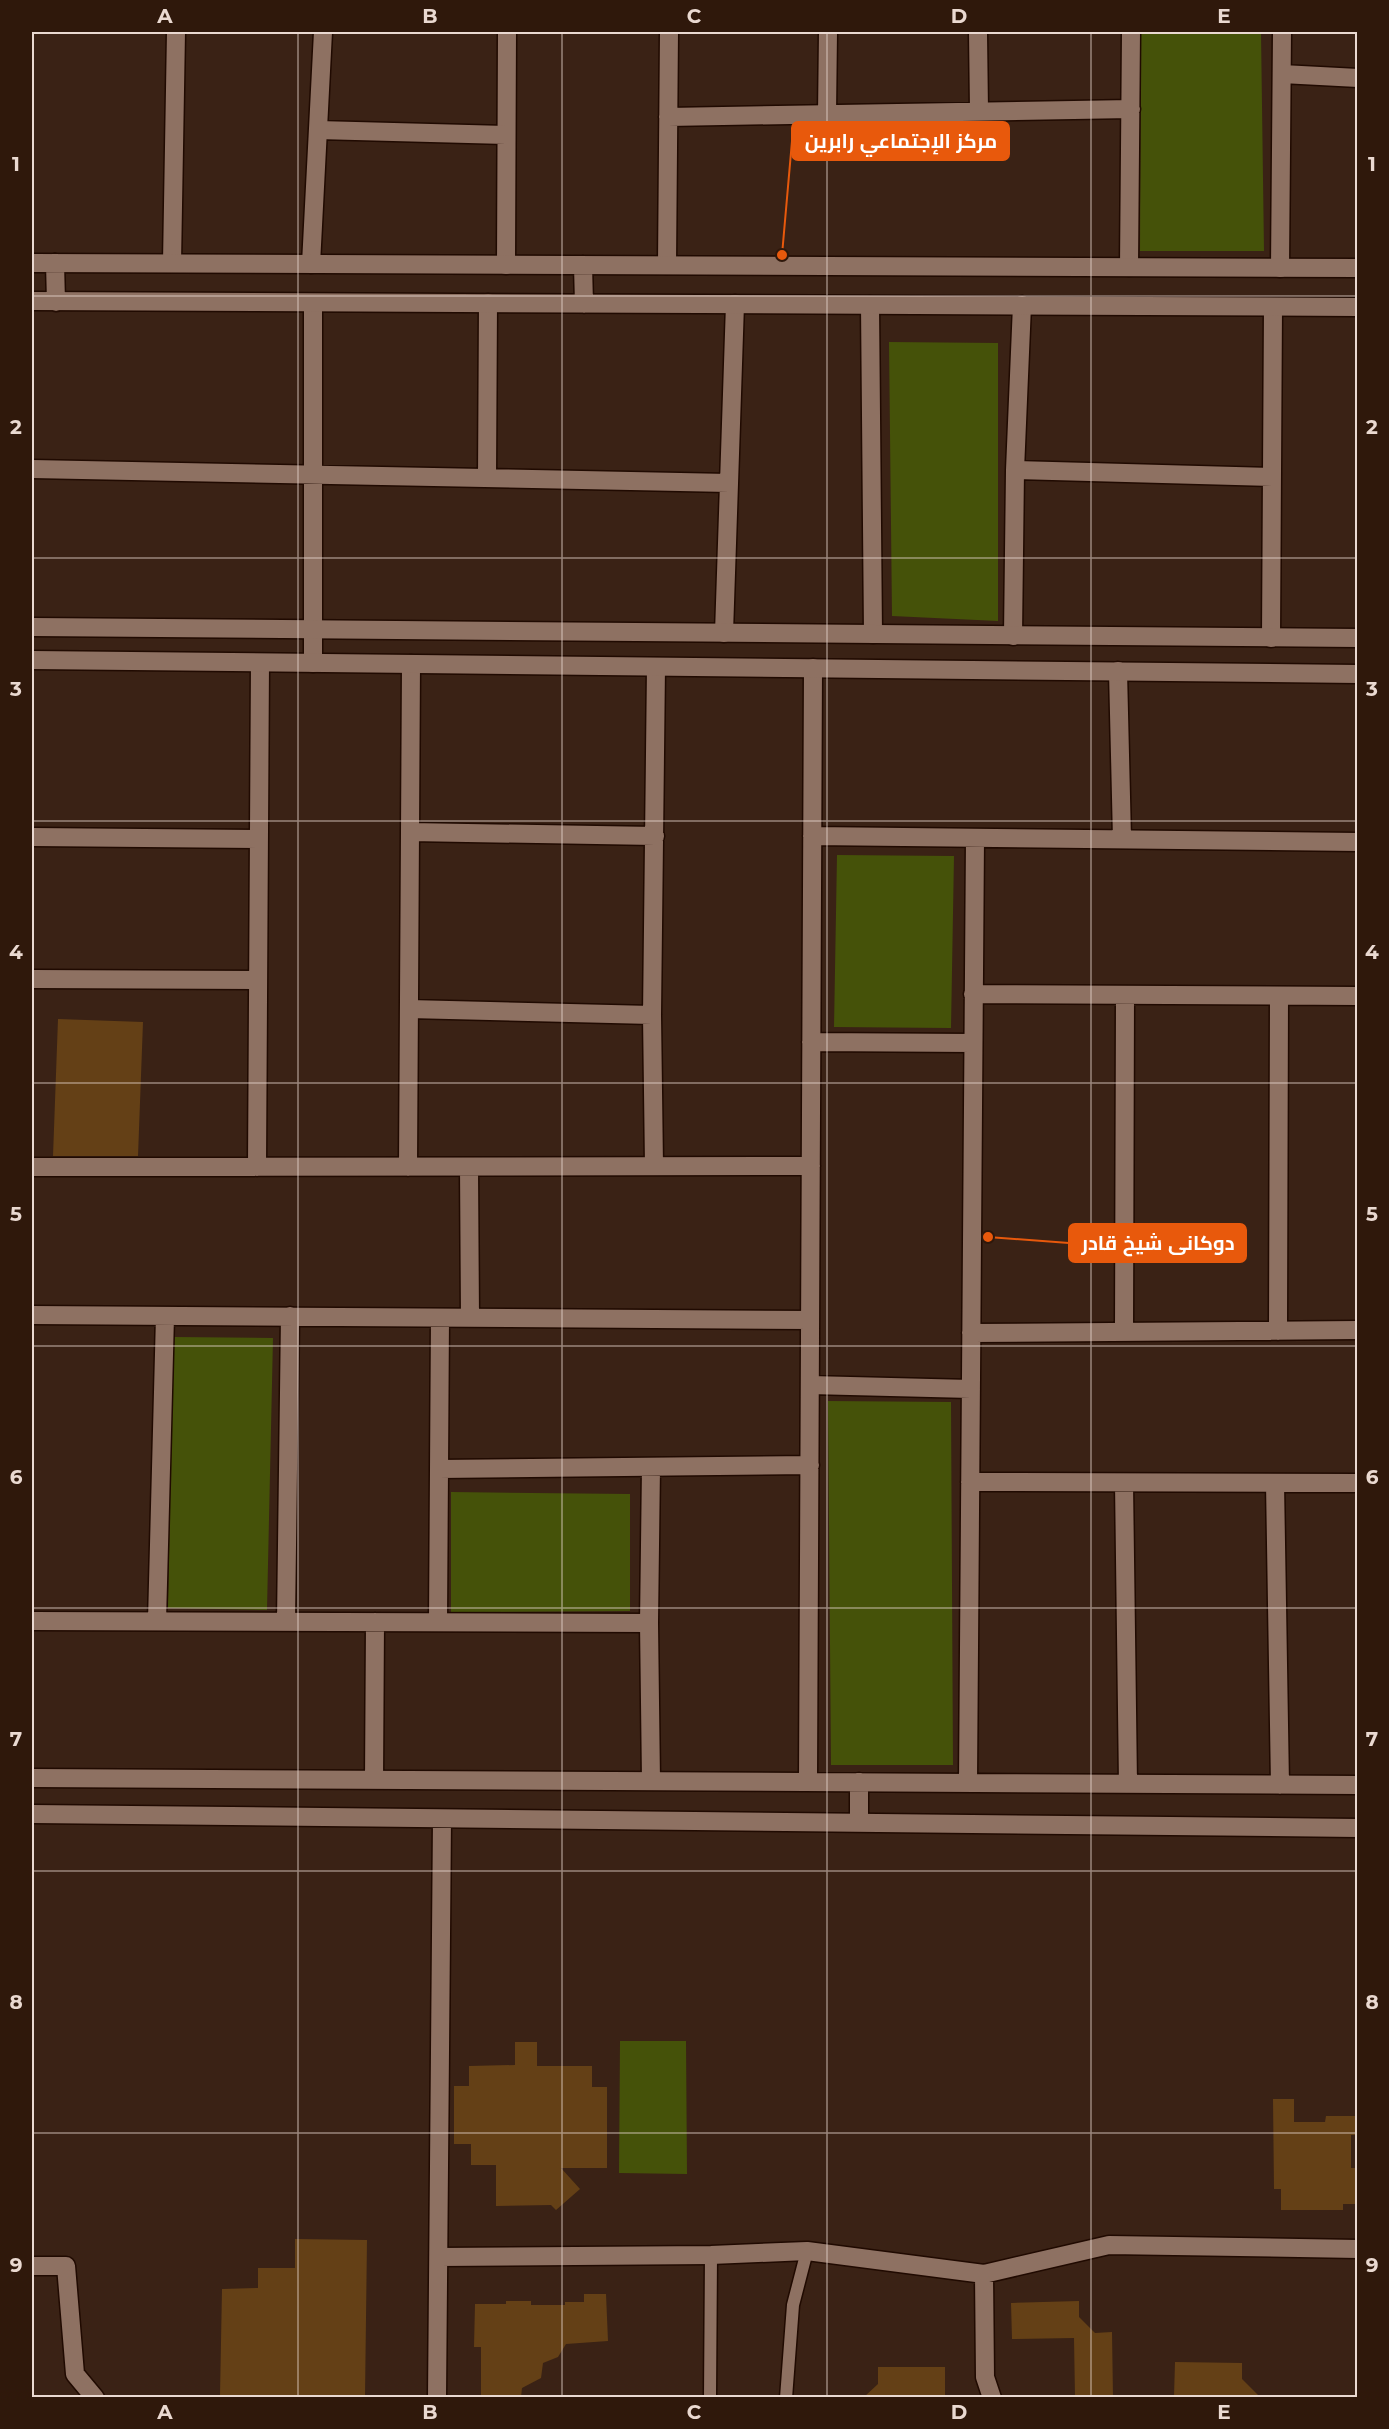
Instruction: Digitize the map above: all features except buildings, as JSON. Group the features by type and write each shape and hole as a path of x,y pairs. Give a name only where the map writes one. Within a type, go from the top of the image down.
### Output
{"street":[{"path":"171,263 176,32"},
{"path":"311,264 323,32"},
{"path":"506,265 507,32"},
{"path":"668,265 669,32"},
{"path":"826,114 828,32"},
{"path":"978,32 979,111"},
{"path":"1130,267 1131,32"},
{"path":"1280,268 1282,32"},
{"path":"1282,74 1358,78"},
{"path":"668,117 1131,109"},
{"path":"318,130 506,135"},
{"path":"32,263 1358,268"},
{"path":"55,263 56,302"},
{"path":"583,265 584,304"},
{"path":"32,302 1358,307"},
{"path":"313,303 314,663"},
{"path":"487,478 488,303"},
{"path":"724,633 735,304"},
{"path":"870,305 873,634"},
{"path":"1013,636 1015,470 1022,305"},
{"path":"1271,638 1273,306"},
{"path":"32,469 729,483"},
{"path":"1015,470 1272,477"},
{"path":"32,627 1358,638"},
{"path":"32,660 1358,674"},
{"path":"257,1167 260,663"},
{"path":"408,1167 411,664"},
{"path":"654,1166 652,1015 656,667"},
{"path":"808,1782 813,668"},
{"path":"1118,671 1122,839"},
{"path":"410,832 655,836"},
{"path":"812,836 1358,842"},
{"path":"32,837 259,839"},
{"path":"968,1783 975,838"},
{"path":"32,979 258,980"},
{"path":"974,994 1358,996"},
{"path":"1124,1332 1125,995"},
{"path":"1278,1331 1279,996"},
{"path":"409,1008 652,1015"},
{"path":"811,1042 973,1043"},
{"path":"32,1167 811,1166"},
{"path":"469,1167 470,1318"},
{"path":"32,1315 810,1320"},
{"path":"157,1621 165,1316"},
{"path":"286,1622 290,1316"},
{"path":"438,1622 440,1318"},
{"path":"971,1333 1358,1330"},
{"path":"810,1385 971,1389"},
{"path":"439,1469 810,1465"},
{"path":"651,1467 649,1623 651,1781"},
{"path":"970,1482 1358,1483"},
{"path":"1124,1483 1128,1784"},
{"path":"1275,1483 1280,1785"},
{"path":"32,1621 649,1623"},
{"path":"374,1780 375,1622"},
{"path":"32,1778 1358,1785"},
{"path":"859,1782 859,1823"},
{"path":"32,1814 1358,1828"},
{"path":"437,2397 442,1819"},
{"path":"439,2257 711,2255 807,2251 984,2274 1109,2245 1358,2249"},
{"path":"32,2266 66,2266 77,2397"},
{"path":"984,2274 985,2377 992,2397"},
{"path":"75,2374 95,2397"}],"lane":[{"path":"786,2397 793,2305 807,2251"},
{"path":"711,2255 711,2397"}],"green space":[{"path":"1141,32 1261,32 1264,251 1140,251"},
{"path":"889,342 998,343 998,621 892,616"},
{"path":"837,855 954,856 951,1028 834,1027"},
{"path":"173,1337 273,1338 267,1610 168,1608"},
{"path":"828,1401 951,1402 953,1765 831,1765"},
{"path":"451,1492 630,1494 630,1611 451,1612"},
{"path":"620,2041 686,2041 687,2174 619,2173"}],"place":[{"name":"مركز الإجتماعي رابرين","path":"782,255"},
{"name":"دوکانی شیخ قادر","path":"988,1237"}]}
